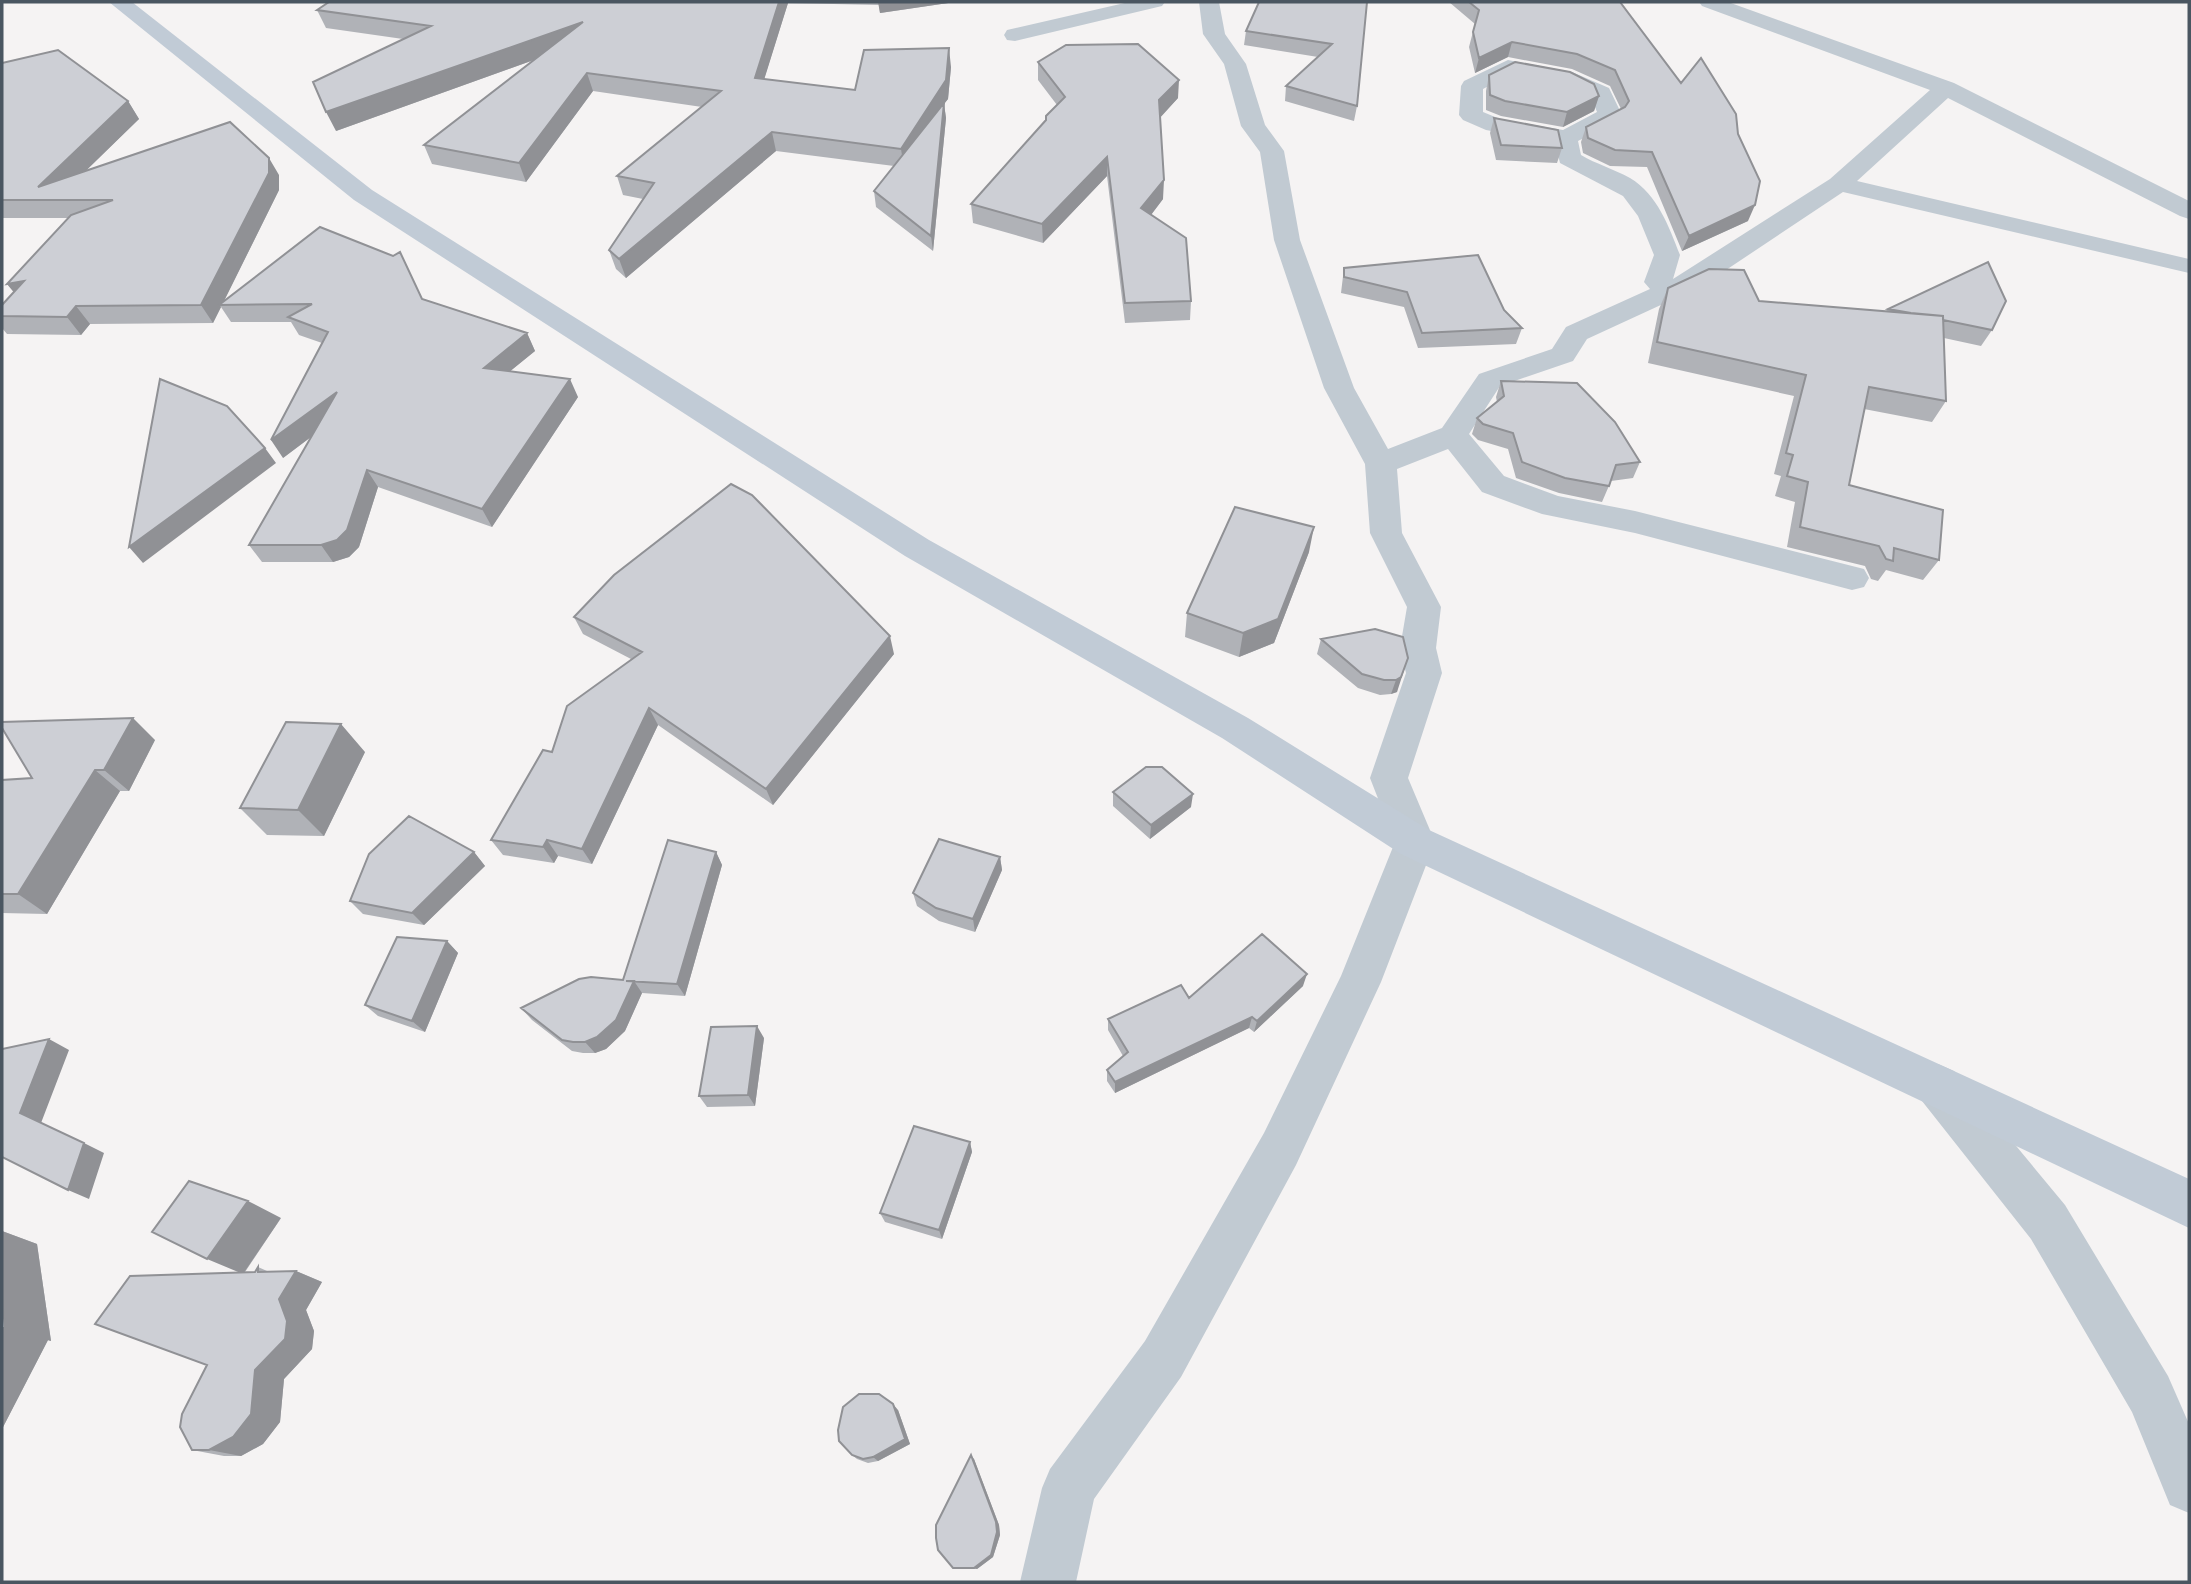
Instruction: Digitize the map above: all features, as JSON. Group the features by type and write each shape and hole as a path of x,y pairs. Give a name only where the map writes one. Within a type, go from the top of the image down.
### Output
{"main road":[{"path":"121,2 363,195 917,548 1235,728 1415,842 2189,1204"}],"street":[{"path":"1015,35 1155,2"},
{"path":"1048,1582 1069,1488 1163,1359 1280,1149 1360,982 1415,842 1389,778 1424,673 1418,648 1424,607 1386,533 1381,464 1339,388 1287,240 1272,151 1252,126 1235,64 1214,34 1209,2"},
{"path":"1709,2 1946,88 2189,211"},
{"path":"1508,67 1572,79 1601,93 1610,115 1566,138 1494,125 1471,115 1472,86 1508,67"},
{"path":"1381,464 1453,435 1489,380 1563,355 1576,333 1692,280 1839,184 1946,88"},
{"path":"1566,138 1569,158 1585,169 1625,185 1649,212 1667,255 1658,282 1668,291"},
{"path":"1839,184 2185,266"},
{"path":"1453,435 1493,484 1553,506 1635,522 1852,578"},
{"path":"1938,1086 2048,1222 2150,1394 2189,1486"}],"building":[{"path":"329,2 779,2 755,78 855,90 864,50 949,48 946,80 901,149 772,132 619,259 609,250 654,183 617,176 721,91 587,73 519,163 424,145 583,22 326,112 313,82 431,26 317,10"},
{"path":"1259,2 1367,2 1357,106 1286,86 1332,44 1246,31"},
{"path":"1469,2 1620,2 1681,83 1701,58 1736,114 1738,134 1760,181 1755,205 1689,236 1652,152 1615,150 1588,138 1586,127 1625,107 1629,101 1615,70 1577,54 1512,42 1479,58 1473,32 1479,10"},
{"path":"1138,44 1179,80 1159,100 1164,180 1141,208 1186,238 1191,301 1125,303 1107,157 1042,224 971,204 1065,97 1038,62 1066,45"},
{"path":"58,50 128,101 38,187 230,122 269,158 269,173 201,305 76,306 67,317 2,316 2,305 24,281 7,284 71,215 113,200 2,200 2,63"},
{"path":"1515,62 1570,72 1594,84 1599,96 1567,112 1505,101 1490,95 1489,75"},
{"path":"944,103 931,236 874,191"},
{"path":"1494,118 1558,130 1562,148 1501,145"},
{"path":"320,227 393,256 400,252 422,299 527,333 484,368 570,379 482,509 367,470 347,530 337,540 321,545 249,545 337,392 271,440 328,332 288,317 312,304 219,305"},
{"path":"1478,255 1504,310 1522,328 1422,333 1407,292 1344,277 1344,268"},
{"path":"1988,262 2006,301 1992,330 1943,320 1943,316 1888,309"},
{"path":"1709,269 1744,270 1759,301 1943,316 1946,401 1869,387 1849,485 1943,510 1939,560 1894,548 1893,561 1886,559 1879,546 1800,527 1808,482 1787,476 1793,455 1786,453 1806,375 1657,342 1668,288"},
{"path":"160,379 227,406 265,448 129,547"},
{"path":"1501,381 1577,383 1615,422 1640,462 1616,465 1609,486 1565,478 1522,462 1513,433 1483,424 1477,418 1504,396"},
{"path":"731,484 752,495 890,636 766,789 649,708 582,849 547,840 543,847 491,840 543,750 552,752 567,706 642,652 574,617 614,575"},
{"path":"1235,507 1314,527 1278,619 1243,633 1187,613"},
{"path":"1375,629 1403,637 1408,658 1401,677 1396,680 1362,674 1321,639"},
{"path":"133,718 104,770 95,770 18,894 2,894 2,780 32,778 2,728 2,722"},
{"path":"286,722 341,724 298,810 240,808"},
{"path":"1146,767 1162,767 1193,794 1151,825 1113,792"},
{"path":"409,816 474,852 412,913 350,901 369,854"},
{"path":"939,839 1000,857 973,919 936,908 913,893"},
{"path":"668,840 716,852 677,984 634,981 616,1020 597,1037 585,1042 562,1040 521,1008 579,979 591,977 623,980"},
{"path":"1262,934 1307,974 1257,1021 1252,1017 1115,1082 1107,1070 1128,1052 1108,1019 1181,985 1189,998"},
{"path":"397,937 447,941 412,1021 365,1005"},
{"path":"757,1026 748,1095 699,1096 711,1027"},
{"path":"49,1039 20,1113 84,1143 68,1190 2,1157 2,1049"},
{"path":"914,1126 970,1142 939,1230 880,1213"},
{"path":"189,1181 248,1201 207,1259 152,1232"},
{"path":"258,1267 258,1272 296,1271 279,1299 287,1321 285,1339 255,1370 251,1414 233,1437 209,1450 192,1450 180,1427 182,1414 207,1365 95,1324 130,1276 255,1272"},
{"path":"2,1299 5,1328 2,1328"},
{"path":"859,1394 879,1394 893,1404 905,1439 873,1457 863,1459 852,1455 839,1441 838,1430 843,1407"},
{"path":"971,1455 996,1522 997,1532 991,1555 974,1568 953,1568 938,1550 936,1525"}]}
